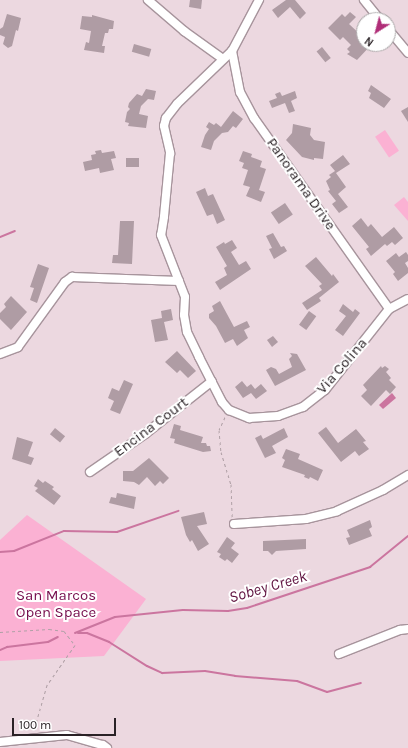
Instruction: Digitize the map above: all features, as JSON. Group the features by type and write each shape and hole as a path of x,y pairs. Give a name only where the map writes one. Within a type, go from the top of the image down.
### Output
{"street":[{"path":"148,0 184,31 223,59"},
{"path":"229,410 222,402 187,332 184,316 185,297 160,235 164,217 170,153 164,126 166,118 177,104 232,51 259,0"},
{"path":"364,0 374,12"},
{"path":"396,39 408,53"},
{"name":"Panorama Drive","path":"232,51 240,92 254,118 389,309"},
{"path":"0,354 18,347 64,282 72,277 179,281"},
{"name":"Via Colina","path":"229,410 249,418 278,416 303,407 325,390 389,309 408,299"},
{"name":"Encina Court","path":"90,472 145,434 212,381"},
{"path":"234,524 306,519 337,511 383,490 408,475"},
{"path":"339,654 400,630 408,629"},
{"path":"0,742 67,735 103,744 106,748"}],"path":[{"path":"229,410 219,430 221,452 231,484 231,511 234,524"},
{"path":"0,632 49,629 64,631 75,645 47,685 41,700 33,738"}],"green space":[{"path":"385,130 399,151 389,157 375,137"},
{"path":"404,197 408,202 408,221 394,205"},
{"name":"San Marcos Open Space","path":"27,515 146,599 104,656 0,661 0,540"}],"shaded area":[{"path":"392,393 396,398 383,409 379,405"}],"building":[{"path":"190,0 202,0 201,9 189,7"},
{"path":"286,0 295,0 306,13 300,19 290,7 278,18 272,10"},
{"path":"350,12 356,17 349,24 356,31 356,52 364,52 357,60 347,54 350,52 347,49 351,45 343,37 340,40 328,28 342,14 345,17"},
{"path":"7,14 21,18 12,46 8,48 3,44 5,37 0,35 0,29 3,27"},
{"path":"92,15 114,21 113,29 109,29 108,33 105,33 102,46 105,46 104,53 84,50 86,42 89,43 91,31 80,29 82,16 92,17"},
{"path":"134,44 151,49 149,57 132,52"},
{"path":"322,47 331,58 325,62 317,51"},
{"path":"371,85 391,99 384,108 369,98 371,93 368,91"},
{"path":"146,89 156,91 154,100 148,99 141,106 139,114 148,116 146,128 128,126 129,123 125,122 127,112 130,109 128,107 129,103 137,94 142,96"},
{"path":"295,91 297,98 291,101 295,111 289,113 285,103 272,108 269,101 277,98 275,94 280,92 282,96"},
{"path":"408,107 408,122 401,111"},
{"path":"233,111 243,119 236,128 233,126 228,132 222,133 214,141 211,150 201,147 205,135 209,129 206,127 209,122 214,125 216,123 221,127"},
{"path":"293,124 311,128 310,135 314,140 325,142 323,159 314,158 314,160 302,157 286,140 292,133"},
{"path":"101,150 102,153 114,151 116,158 111,159 114,170 100,173 99,168 85,171 83,162 92,160 91,155 96,154 95,151"},
{"path":"243,151 252,154 251,157 262,161 260,167 266,169 259,190 265,192 261,202 246,196 250,187 243,185 248,170 242,168 244,163 239,161"},
{"path":"343,155 350,164 336,173 346,187 338,194 348,207 339,213 332,204 336,201 328,191 330,190 326,181 331,177 329,175 335,171 330,165"},
{"path":"126,158 139,158 139,167 126,167"},
{"path":"205,188 208,196 213,194 225,220 217,224 213,214 207,216 196,192"},
{"path":"285,203 293,215 279,224 271,213"},
{"path":"361,218 368,227 371,224 382,237 394,227 403,238 395,245 392,242 387,246 385,244 371,256 366,249 369,247 352,226"},
{"path":"120,221 134,221 132,264 112,263 113,255 118,255"},
{"path":"273,233 281,247 284,246 287,251 274,259 269,249 272,248 266,236"},
{"path":"232,240 237,248 231,252 239,265 246,261 251,269 220,290 215,282 227,275 224,268 227,266 216,247 224,242 225,244"},
{"path":"406,252 408,255 408,261 405,263 408,268 408,273 398,281 393,274 395,272 386,261 396,253 399,257"},
{"path":"316,257 339,282 319,298 321,301 307,310 302,303 322,290 319,286 322,284 305,266"},
{"path":"38,264 49,268 37,303 30,300 34,288 30,287"},
{"path":"11,296 27,312 11,330 0,319 0,313 6,307 4,304"},
{"path":"220,301 234,327 247,321 250,327 244,330 248,338 237,346 233,339 225,343 216,326 209,318 209,314 214,311 212,306"},
{"path":"343,304 353,312 355,309 360,313 343,336 335,330 346,316 339,311"},
{"path":"171,309 173,320 164,322 168,340 155,342 151,320 162,318 161,311"},
{"path":"309,311 316,316 306,330 299,325"},
{"path":"273,336 278,342 272,347 267,340"},
{"path":"177,351 196,371 188,378 180,370 177,373 165,362"},
{"path":"290,353 297,354 306,370 275,386 266,370 271,367 276,369 279,374 292,367 289,359 292,356"},
{"path":"381,366 382,368 385,366 389,369 386,372 391,378 389,380 396,387 390,394 386,390 371,406 361,396 367,390 363,385"},
{"path":"124,380 133,384 120,414 110,410 114,401 108,398 112,388 119,391"},
{"path":"242,381 247,387 251,384 255,389 261,384 267,391 256,399 251,393 243,398 235,387"},
{"path":"174,424 181,426 180,430 203,437 201,443 206,443 207,446 210,446 211,451 203,452 174,443 175,439 170,438"},
{"path":"326,427 338,443 356,429 366,441 363,442 369,449 359,456 355,451 341,462 318,433"},
{"path":"55,428 65,436 60,442 50,434"},
{"path":"284,428 288,437 272,446 276,453 265,458 255,438 261,435 263,439"},
{"path":"17,437 33,442 28,456 34,458 31,465 12,459"},
{"path":"286,449 300,454 298,459 323,470 318,481 310,477 309,479 304,477 305,475 282,467 285,460 282,458"},
{"path":"149,458 169,478 163,484 160,481 155,486 147,477 139,485 134,482 123,481 123,471 133,471"},
{"path":"38,479 43,483 45,481 54,487 52,489 61,496 54,505 35,491 38,488 34,486"},
{"path":"117,493 136,497 134,509 109,503 111,497 116,498"},
{"path":"204,512 207,524 197,526 209,544 198,551 192,540 190,542 186,535 181,517"},
{"path":"370,520 372,527 369,529 372,536 349,545 346,538 350,537 347,530"},
{"path":"227,537 235,543 231,548 239,554 232,563 227,559 225,561 219,557 221,554 217,552"},
{"path":"306,539 306,549 276,551 272,555 268,551 263,551 263,541"}],"waterway":[{"path":"0,237 15,231"},
{"path":"0,552 14,551 64,531 117,532 178,511"},
{"name":"Sobey Creek","path":"75,633 115,617 183,610 228,611 247,608 370,567 408,536"},
{"path":"78,633 87,633 109,642 147,666 162,673 205,671 235,676 297,681 327,692 361,683"},
{"name":"Sobey Creek","path":"0,650 7,647 48,642 58,637"}]}
